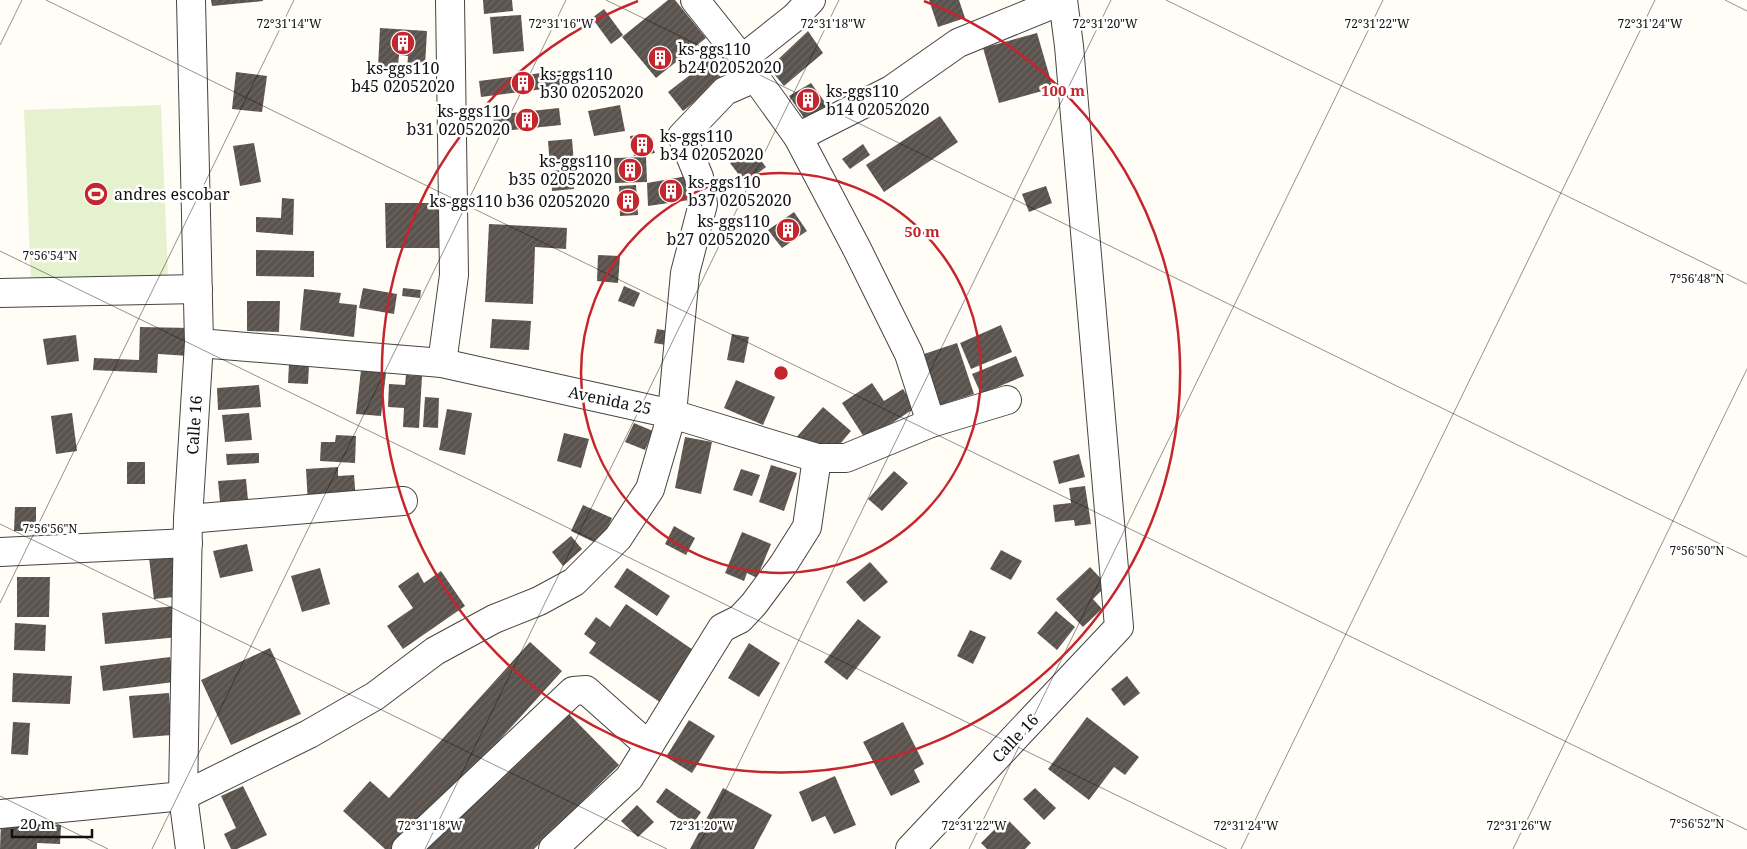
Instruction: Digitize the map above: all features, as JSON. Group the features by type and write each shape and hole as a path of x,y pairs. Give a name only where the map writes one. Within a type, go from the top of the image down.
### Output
{"street":[{"name":"Calle 16","path":"190,849 183,796 188,531 199,344 191,0"},
{"path":"442,364 454,275 450,0"},
{"path":"696,0 749,68 798,138 856,247 909,354 931,423"},
{"path":"0,814 183,796 309,734 375,696 435,651 494,619 539,601 574,582 618,538 650,490 672,414 685,273 703,204 699,177 682,136 749,68 811,0"},
{"name":"Calle 16","path":"910,849 1119,627 1069,46 1063,0"},
{"path":"798,138 890,90 958,44 1063,0"},
{"path":"0,292 198,289"},
{"name":"Avenida 25","path":"199,344 442,364 672,414 817,458 846,458 931,423 1007,400"},
{"path":"553,849 629,778 722,628 740,619 754,604 783,565 807,527 817,458"},
{"path":"0,552 188,531 402,501"},
{"path":"406,849 573,690 586,690 648,746"}],"green space":[{"name":"andres escobar","path":"161,105 168,278 31,283 24,110"}],"building":[{"path":"211,0 263,0 263,1 212,6"},
{"path":"483,0 512,0 513,11 484,14"},
{"name":"ks-ggs110 b24 02052020","path":"668,0 675,0 706,38 656,78 622,37"},
{"path":"929,0 959,0 965,18 938,27"},
{"path":"604,9 623,35 611,44 592,18"},
{"path":"521,15 524,51 493,54 490,17"},
{"name":"ks-ggs110 b45 02052020","path":"380,28 427,31 425,66 411,65 407,70 408,56 399,55 398,65 393,64 393,69 378,68"},
{"path":"808,31 823,53 784,86 769,68"},
{"path":"1037,33 1053,88 999,103 983,48"},
{"path":"708,61 723,80 683,111 668,92"},
{"name":"ks-ggs110 b30 02052020","path":"565,70 567,86 481,97 479,81"},
{"path":"236,72 267,76 262,112 232,109"},
{"name":"ks-ggs110 b14 02052020","path":"811,83 827,105 806,121 789,96"},
{"path":"620,105 625,131 594,136 588,111"},
{"name":"ks-ggs110 b31 02052020","path":"559,108 561,125 495,132 493,115"},
{"path":"940,116 958,142 884,192 866,165"},
{"name":"ks-ggs110 b34 02052020","path":"647,134 655,153 634,156 630,136"},
{"path":"572,139 574,164 550,166 548,141"},
{"path":"254,143 261,182 240,186 233,146"},
{"path":"863,144 870,155 850,169 842,159"},
{"path":"750,147 766,167 745,183 730,163"},
{"name":"ks-ggs110 b35 02052020","path":"646,157 647,182 615,183 614,158"},
{"path":"573,169 574,189 552,191 551,171"},
{"name":"ks-ggs110 b37 02052020","path":"693,175 696,199 648,206 647,183"},
{"name":"ks-ggs110 b36 02052020","path":"636,185 638,215 620,216 619,186"},
{"path":"1046,186 1052,203 1029,212 1022,194"},
{"path":"282,198 294,199 293,235 256,232 256,217 281,218"},
{"path":"385,203 447,203 448,248 386,248"},
{"name":"ks-ggs110 b27 02052020","path":"794,212 807,231 782,248 768,230"},
{"path":"489,224 567,228 566,249 535,247 533,304 485,302"},
{"path":"256,250 314,251 314,277 256,276"},
{"path":"598,255 620,256 618,283 597,281"},
{"path":"624,286 640,293 634,307 618,301"},
{"path":"363,288 397,294 394,314 359,308"},
{"path":"403,288 421,290 420,298 402,296"},
{"path":"304,289 341,293 339,303 357,305 354,337 300,330"},
{"path":"247,301 280,301 279,332 247,331"},
{"path":"492,319 531,321 529,350 490,348"},
{"path":"1001,325 1012,352 971,369 960,343"},
{"path":"140,327 191,328 190,356 158,354 157,373 93,370 94,358 139,360"},
{"path":"657,329 675,332 672,346 654,343"},
{"path":"732,334 749,337 744,363 727,360"},
{"path":"76,335 79,361 47,365 43,339"},
{"path":"957,343 974,394 935,407 918,356"},
{"path":"1016,356 1024,376 981,394 972,374"},
{"path":"289,364 309,365 308,384 288,383"},
{"path":"361,370 386,373 381,416 356,414"},
{"path":"406,375 422,376 419,428 403,427 404,408 388,407 389,384 405,385"},
{"path":"736,380 775,397 763,425 724,408"},
{"path":"872,383 884,401 903,389 915,408 866,440 842,403"},
{"path":"259,385 261,407 218,410 217,388"},
{"path":"425,397 439,398 438,428 423,427"},
{"path":"823,407 851,431 831,455 794,440"},
{"path":"447,409 472,413 465,455 439,450"},
{"path":"72,413 77,451 56,454 51,416"},
{"path":"249,413 252,440 225,442 222,415"},
{"path":"634,423 653,431 645,450 625,442"},
{"path":"564,433 589,439 581,468 557,461"},
{"path":"336,435 356,436 355,463 320,461 321,442 335,442"},
{"path":"685,437 712,442 701,494 675,488"},
{"path":"259,453 259,463 227,465 226,454"},
{"path":"1079,454 1085,477 1059,484 1053,461"},
{"path":"127,462 145,462 145,484 127,484"},
{"path":"771,465 797,473 784,511 759,502"},
{"path":"338,467 338,476 354,475 356,501 308,504 306,469"},
{"path":"741,469 760,475 752,496 733,490"},
{"path":"894,471 908,483 882,511 868,499"},
{"path":"246,479 249,511 221,513 218,481"},
{"path":"1085,486 1091,524 1075,526 1074,520 1055,522 1053,505 1071,503 1069,488"},
{"path":"583,505 612,518 600,545 571,531"},
{"path":"15,507 36,507 36,531 14,531"},
{"path":"674,526 695,538 686,555 665,544"},
{"path":"742,532 771,544 757,578 747,573 744,581 725,573"},
{"path":"571,536 582,549 563,566 552,552"},
{"path":"247,544 253,571 220,578 213,551"},
{"path":"1001,550 1022,561 1011,580 990,569"},
{"path":"179,555 184,596 154,599 149,558"},
{"path":"870,562 888,582 864,602 846,582"},
{"path":"1090,567 1107,585 1093,599 1102,609 1083,627 1056,599"},
{"path":"320,568 330,604 302,612 291,576"},
{"path":"627,568 670,596 657,616 614,587"},
{"path":"441,571 465,606 403,649 387,626 413,608 398,586 418,572 424,583"},
{"path":"17,577 50,577 49,617 17,617"},
{"path":"626,604 699,654 664,705 589,653 596,643 584,634 596,617 610,627"},
{"path":"176,606 179,637 105,644 102,613"},
{"path":"1056,611 1075,627 1057,650 1037,633"},
{"path":"858,619 881,637 847,680 824,662"},
{"path":"15,623 46,625 45,651 14,650"},
{"path":"970,630 986,637 973,664 957,656"},
{"path":"530,642 562,671 401,849 385,849 343,811 370,781 389,798"},
{"path":"749,643 780,663 759,697 728,678"},
{"path":"270,648 301,714 231,745 201,680"},
{"path":"170,657 174,682 103,691 100,666"},
{"path":"13,673 72,676 70,704 12,702"},
{"path":"1127,676 1140,693 1124,706 1111,689"},
{"path":"169,693 172,735 133,738 129,696"},
{"path":"566,711 619,765 534,849 426,849"},
{"path":"1087,717 1139,757 1125,775 1114,767 1089,800 1048,769"},
{"path":"689,720 715,736 692,773 666,757"},
{"path":"13,722 30,723 28,755 11,754"},
{"path":"903,722 924,764 914,770 920,782 891,796 863,742"},
{"path":"835,776 856,825 834,834 825,816 812,822 799,792"},
{"path":"243,786 267,835 237,849 231,849 224,834 236,828 221,796"},
{"path":"666,788 701,812 691,827 656,802"},
{"path":"723,788 772,815 754,849 690,849"},
{"path":"1035,788 1056,808 1044,820 1023,799"},
{"path":"637,805 654,822 638,837 621,821"},
{"path":"1006,818 1031,843 1025,849 987,849 981,843"},
{"path":"1,821 61,825 60,844 37,843 37,849 0,849"}],"place":[{"name":"ks-ggs110 b45 02052020","path":"403,43"},
{"name":"ks-ggs110 b24 02052020","path":"660,58"},
{"name":"ks-ggs110 b30 02052020","path":"523,83"},
{"name":"ks-ggs110 b14 02052020","path":"808,100"},
{"name":"ks-ggs110 b31 02052020","path":"527,120"},
{"name":"ks-ggs110 b34 02052020","path":"642,145"},
{"name":"ks-ggs110 b35 02052020","path":"630,170"},
{"name":"ks-ggs110 b37 02052020","path":"671,191"},
{"name":"andres escobar","path":"96,194"},
{"name":"ks-ggs110 b36 02052020","path":"628,201"},
{"name":"ks-ggs110 b27 02052020","path":"788,230"}]}
